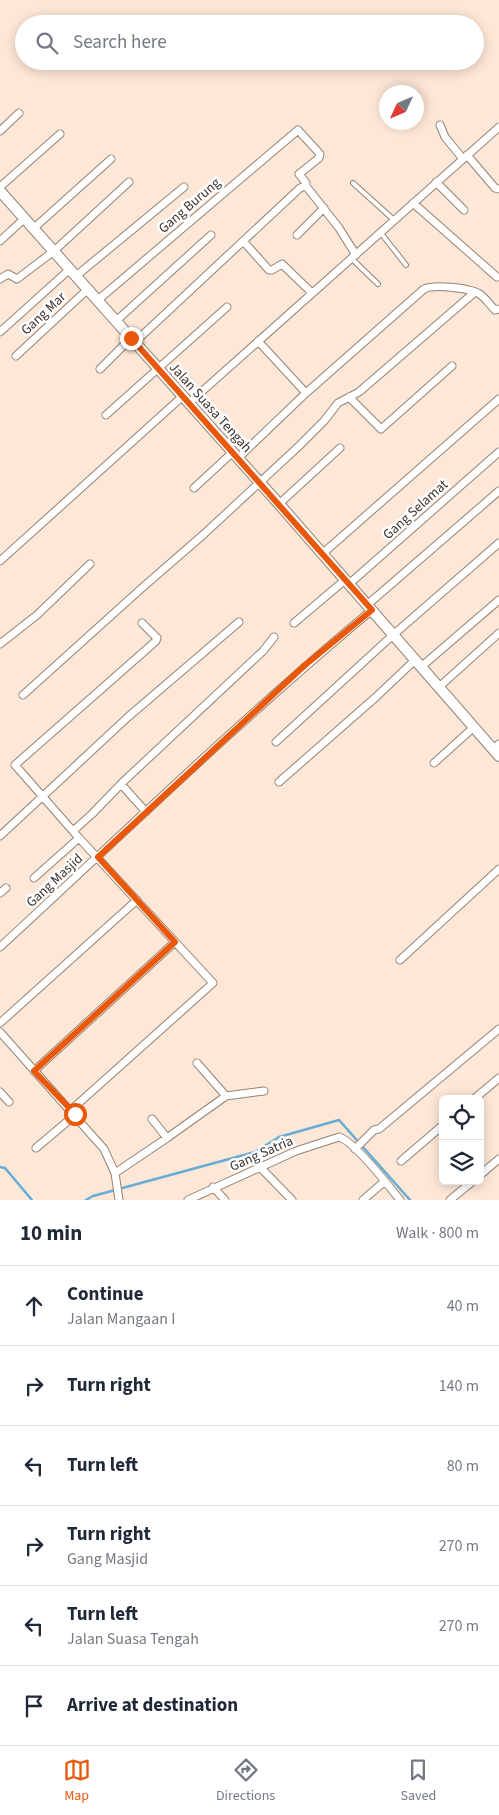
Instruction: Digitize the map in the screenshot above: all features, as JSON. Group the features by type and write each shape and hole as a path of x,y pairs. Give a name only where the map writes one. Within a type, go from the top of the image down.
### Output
{"street":[{"path":"0,131 19,113"},
{"path":"440,124 445,138 495,188 499,189"},
{"path":"0,561 186,399 258,341 499,127"},
{"name":"Gang Burung","path":"98,300 298,130 320,154 319,158 299,174 306,183 306,186"},
{"path":"0,189 60,134"},
{"path":"34,228 111,159"},
{"path":"0,279 8,274 17,280 54,251 129,182"},
{"path":"436,182 464,210"},
{"path":"100,369 300,188 306,186 324,208 354,257"},
{"path":"0,332 73,272 184,187"},
{"name":"Jalan Suasa Tengah","path":"0,189 260,482 418,664 474,727 497,749"},
{"path":"413,203 497,277"},
{"path":"297,235 324,208"},
{"path":"0,241 25,218"},
{"path":"116,321 211,235"},
{"path":"243,241 269,270 280,264 284,265 312,293"},
{"path":"194,488 306,394 424,289 430,286 438,286 475,292 484,297 495,310 499,309"},
{"name":"Gang Mar","path":"16,356 88,289"},
{"path":"24,695 260,482 324,421 338,403 359,392 475,292"},
{"path":"106,415 227,307"},
{"path":"258,341 306,394"},
{"path":"350,397 381,429 452,366"},
{"path":"322,554 499,399"},
{"path":"279,504 340,448"},
{"name":"Gang Selamat","path":"294,623 347,582 499,452"},
{"name":"Gang Masjid","path":"0,947 304,666 499,491"},
{"path":"276,742 393,634 499,543"},
{"path":"0,644 37,615 90,564"},
{"path":"279,782 376,697 499,600"},
{"path":"0,836 128,717 239,622"},
{"path":"36,1148 213,983 79,838 16,765 156,641 157,638 142,623"},
{"path":"439,687 499,633"},
{"path":"73,831 263,651 274,637"},
{"path":"434,763 474,727"},
{"path":"121,784 146,812"},
{"path":"34,878 79,838"},
{"path":"400,960 499,869"},
{"path":"0,1023 137,900"},
{"path":"34,1071 175,942"},
{"path":"400,1200 358,1146 371,1133 499,1030"},
{"path":"0,1032 104,1149 110,1158 115,1172 118,1196"},
{"path":"197,1062 226,1096"},
{"path":"479,1095 499,1078"},
{"path":"115,1172 226,1096 264,1091"},
{"path":"0,1092 9,1102"},
{"path":"152,1119 167,1138"},
{"path":"400,1161 439,1128"},
{"name":"Gang Satria","path":"188,1200 296,1150 334,1138 345,1140 358,1146"},
{"path":"484,1172 499,1159"},
{"path":"260,1168 292,1200"},
{"path":"363,1200 385,1181"},
{"path":"450,1200 468,1185"},
{"path":"213,1187 225,1200"}],"lane":[{"path":"353,183 394,220"},
{"path":"380,232 406,265"},
{"path":"354,257 378,284"}],"waterway":[{"path":"86,1200 93,1196 255,1152 279,1137 339,1120 410,1200"},
{"path":"0,1167 5,1168 32,1200"}],"route":[{"path":"75,1114 34,1071 175,942 98,857 304,666 372,610 131,338"}]}
